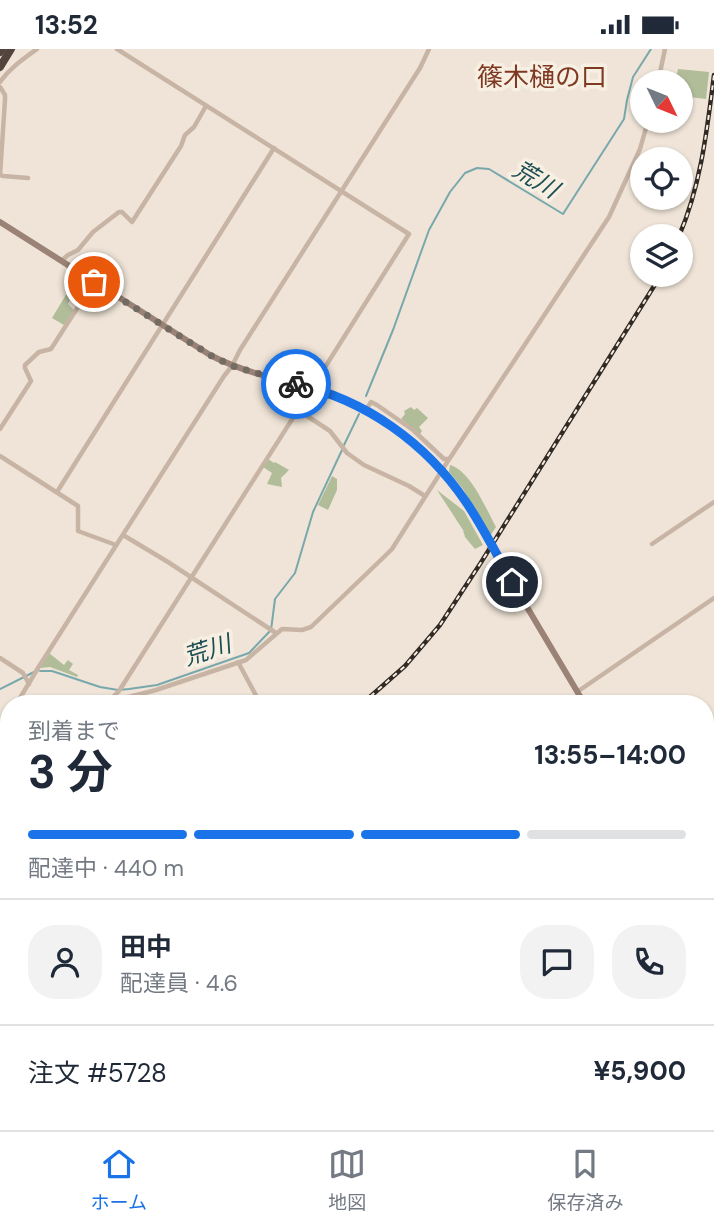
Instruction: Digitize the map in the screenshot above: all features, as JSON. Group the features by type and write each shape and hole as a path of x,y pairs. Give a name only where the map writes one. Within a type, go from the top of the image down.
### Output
{"highway":[{"path":"0,67 11,49"}],"street":[{"path":"0,82 19,61 37,49"},
{"path":"115,695 409,234 117,49"},
{"path":"20,695 27,679 34,675 232,366 420,68 429,49"},
{"path":"661,70 665,49"},
{"path":"0,87 5,95 0,174 28,178"},
{"path":"61,261 78,250 93,232 119,212 132,222 181,146 185,135 194,127 206,106"},
{"path":"123,535 273,630 307,629 392,549 609,217 645,133"},
{"path":"57,492 274,148"},
{"path":"0,222 210,355 232,366 312,387 366,410 408,437 440,468 467,503 577,693 714,598"},
{"path":"0,429 31,381 25,365 39,352 51,349 94,282"},
{"path":"366,410 371,403 377,405 412,430 444,459 449,459"},
{"path":"298,409 330,431 344,450 364,465 425,496"},
{"path":"0,456 78,506 78,531 116,545"},
{"path":"652,544 714,502"},
{"path":"137,695 246,660 273,630"},
{"path":"0,658 27,679"},
{"path":"239,662 256,695"}],"green space":[{"path":"693,70 709,72 706,99 693,97"},
{"path":"67,293 72,296 68,304 74,310 64,325 52,318"},
{"path":"411,407 414,410 417,408 428,418 419,427 422,431 420,434 401,419 404,411"},
{"path":"268,459 289,470 281,478 282,487 267,484 272,473 263,467"},
{"path":"450,465 465,475 483,501 496,527 490,536 463,489 449,472"},
{"path":"332,476 337,479 337,490 328,510 318,505"},
{"path":"437,490 464,511 483,545 475,549"},
{"path":"49,653 64,665 68,660 73,664 69,670 78,675 77,677 50,667 39,668"}],"waterway":[{"name":"荒川","path":"366,396 429,230 450,192 465,173 477,168 489,169 563,214 624,119 633,77 651,49"},
{"name":"荒川","path":"344,445 359,414"},
{"name":"荒川","path":"40,671 52,671 118,690 157,685 249,653 271,630 275,599 295,573 313,512 342,450"},
{"name":"荒川","path":"0,689 34,672"}],"railway":[{"path":"684,224 698,177 714,75"},
{"path":"372,695 405,666 440,625 653,287"}],"way so far":[{"path":"94,282 210,355 232,366 296,384"}],"district":[{"name":"篠木樋の口","path":"542,77"}],"route":[{"path":"296,384 312,387 366,410 408,437 428,455 467,503 512,582"}]}
